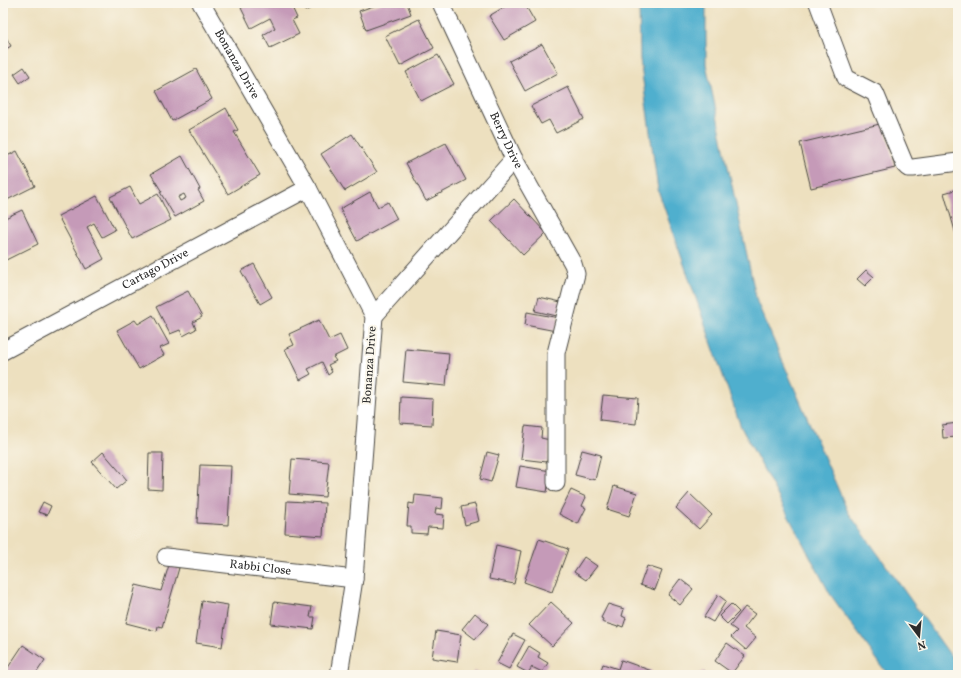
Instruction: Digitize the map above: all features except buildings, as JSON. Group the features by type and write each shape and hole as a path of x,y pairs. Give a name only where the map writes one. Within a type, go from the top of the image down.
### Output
{"street":[{"name":"Bonanza Drive","path":"201,3 308,188 374,316 354,579 339,675"},
{"name":"Berry Drive","path":"441,3 514,159 573,264 576,274 556,353 556,483"},
{"path":"818,3 846,78 875,93 905,165 908,168 913,168 958,162"},
{"path":"374,316 514,159"},
{"name":"Cartago Drive","path":"3,351 308,188"},
{"name":"Rabbi Close","path":"166,557 354,579"}],"water":[{"path":"639,3 706,3 706,64 757,302 848,512 958,666 958,675 888,675 830,594 741,427 658,190 640,59"}]}
